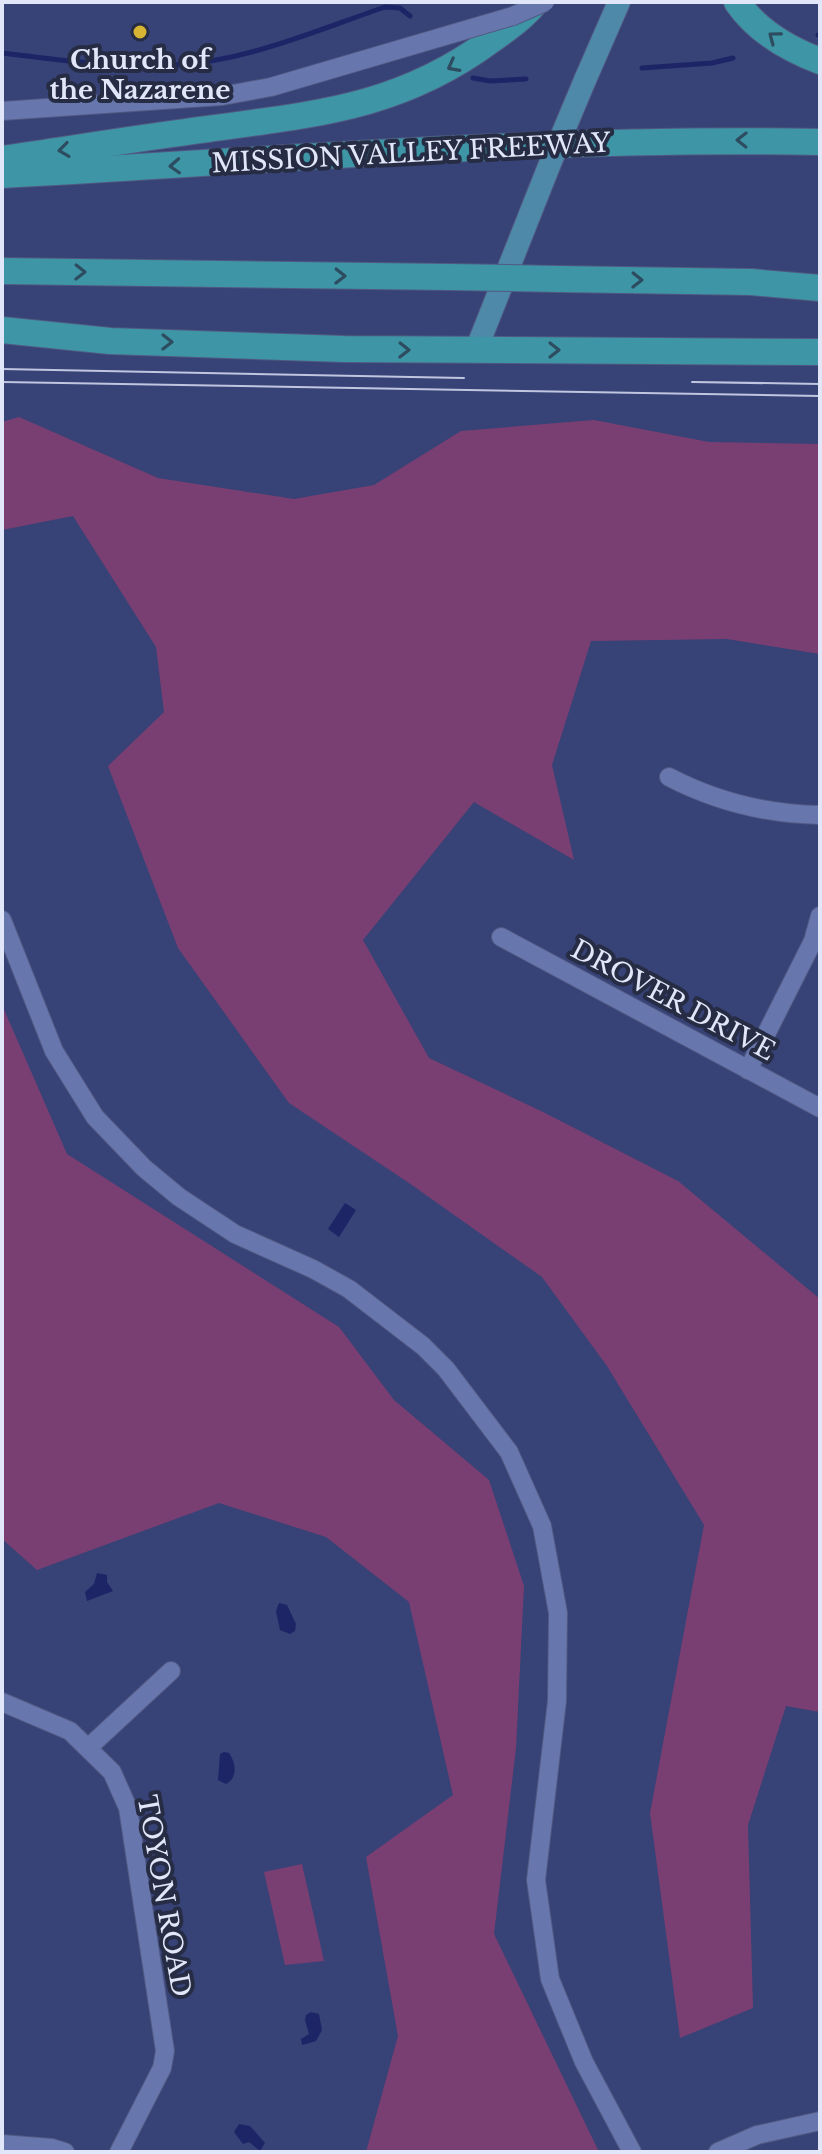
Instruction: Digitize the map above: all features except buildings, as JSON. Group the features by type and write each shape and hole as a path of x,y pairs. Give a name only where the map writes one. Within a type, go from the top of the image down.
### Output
{"highway":[{"path":"2,159 356,106 391,95 461,62 525,16 536,2"},
{"path":"737,2 771,36 794,51 820,61"},
{"name":"MISSION VALLEY FREEWAY","path":"2,175 597,143 699,139 820,142"},
{"path":"2,271 751,282 820,288"},
{"path":"2,330 110,341 344,349 820,352"}],"main road":[{"path":"476,350 532,205 619,2"}],"street":[{"path":"2,111 222,96 271,87 513,16 545,2"},
{"path":"669,777 701,794 739,806 820,815"},
{"path":"748,1070 813,941 820,916"},
{"path":"2,920 54,1051 95,1117 144,1168 179,1197 235,1234 349,1289 423,1346 446,1369 509,1452 542,1526 558,1613 557,1701 536,1880 550,1979 584,2062 632,2152"},
{"name":"DROVER DRIVE","path":"501,937 820,1108"},
{"path":"89,1747 171,1671"},
{"name":"TOYON ROAD","path":"2,1702 70,1731 112,1772 128,1808 165,2051 162,2068 119,2152"},
{"path":"718,2152 757,2135 820,2121"},
{"path":"2,2144 65,2152"}],"shaded area":[{"path":"19,417 158,478 294,499 374,485 461,431 594,420 709,442 820,444 820,654 727,639 591,641 552,765 574,860 474,802 363,940 429,1058 678,1181 820,1299 820,1712 786,1706 748,1825 753,2008 680,2038 650,1813 704,1525 607,1366 542,1277 289,1103 178,948 108,766 164,712 156,647 73,516 2,530 2,422"},
{"path":"2,1005 67,1154 339,1327 394,1400 489,1480 524,1586 516,1748 494,1934 599,2152 366,2152 398,2036 366,1857 453,1795 409,1602 326,1537 219,1503 37,1570 2,1539"},
{"path":"345,1203 356,1210 339,1237 328,1229"},
{"path":"97,1573 107,1575 107,1582 113,1591 87,1601 85,1592 94,1584"},
{"path":"279,1603 287,1605 296,1624 295,1631 290,1634 280,1630 276,1611"},
{"path":"229,1753 235,1770 233,1778 226,1784 218,1780 220,1754"},
{"path":"302,1864 324,1961 285,1965 264,1872"},
{"path":"311,2012 319,2014 322,2030 316,2041 302,2045 301,2039 309,2034 306,2015"},
{"path":"239,2124 250,2126 265,2143 260,2151 249,2142 243,2144 234,2132"}],"waterway":[{"path":"2,53 109,64 152,66 200,63 280,44 385,7 400,8 410,16"},
{"path":"642,68 712,63 733,58"},
{"path":"473,78 490,81 526,79"}],"tram line":[{"path":"2,369 464,378"},
{"path":"2,382 820,396"},
{"path":"692,382 820,384"}],"place":[{"name":"Church of the Nazarene","path":"140,32"}]}
